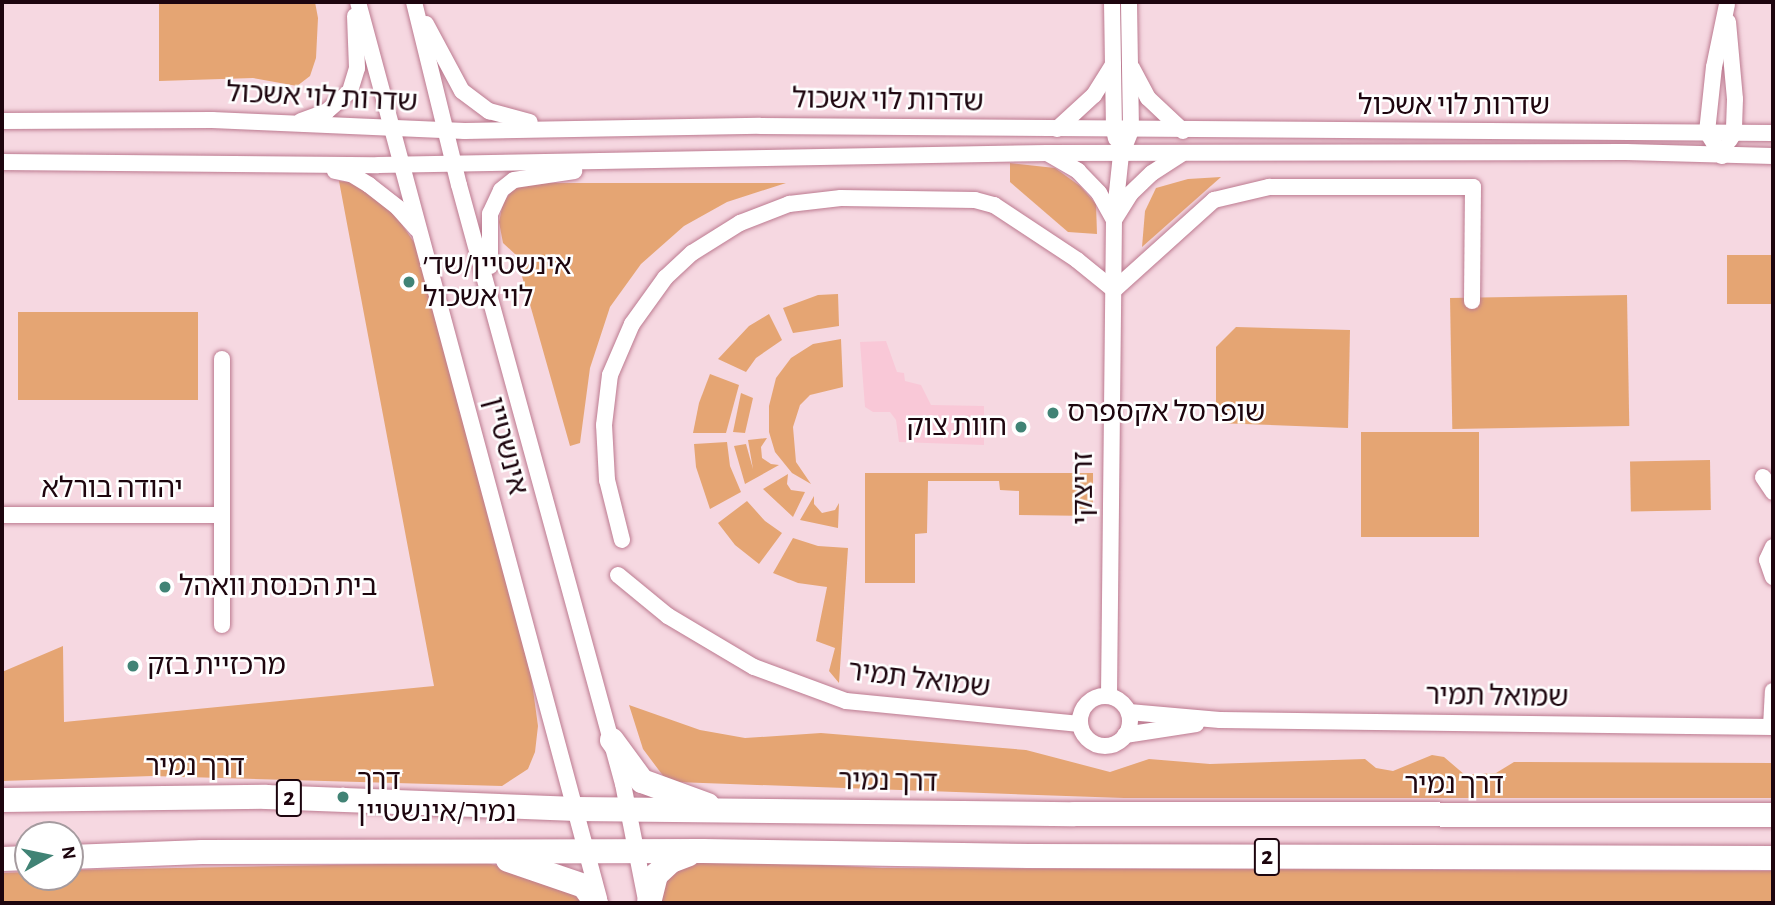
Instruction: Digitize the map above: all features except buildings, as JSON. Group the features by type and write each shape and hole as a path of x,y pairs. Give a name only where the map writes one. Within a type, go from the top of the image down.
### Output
{"highway":[{"path":"612,740 642,781 718,810"},
{"name":"דרך נמיר","path":"2,800 266,797 629,809 1074,814 1773,816"},
{"path":"648,903 656,875 661,868 678,858 703,850"},
{"name":"2","path":"84,856 202,852 703,850 1043,856 1773,858"},
{"path":"481,851 583,886 598,903"}],"street":[{"path":"289,125 326,112 350,91 357,68 355,2"},
{"name":"אינשטיין","path":"355,2 393,127 576,808 598,903"},
{"path":"414,2 462,91 474,102 513,119 574,128"},
{"name":"אינשטיין","path":"414,2 454,164 612,740 648,903"},
{"path":"1112,2 1114,130 1121,155"},
{"path":"1121,155 1132,130 1129,2"},
{"path":"1722,156 1707,132 1709,98 1727,3"},
{"path":"1722,156 1734,133 1733,67 1727,3"},
{"path":"1057,129 1094,95 1113,65"},
{"path":"1130,65 1148,98 1183,131"},
{"name":"שדרות לוי אשכול","path":"2,121 212,120 445,130 1057,129 1773,133"},
{"name":"שדרות לוי אשכול","path":"2,162 454,164 1047,153 1121,155 1626,152 1773,156"},
{"path":"1047,153 1078,171 1099,193 1114,220 1130,194 1152,173 1181,154"},
{"name":"זריצקי","path":"1109,696 1114,220 1121,155"},
{"path":"495,310 487,232 490,214 501,190 514,180 631,162"},
{"path":"305,164 359,178 398,208 422,239"},
{"path":"622,540 607,480 604,425 610,375 632,324 665,278 692,253 740,223 789,204 841,198 952,198 994,205 1077,260 1114,290 1214,200 1269,187 1473,187 1472,301"},
{"name":"יהודה בורלא","path":"222,359 222,625"},
{"path":"1763,477 1773,492"},
{"name":"יהודה בורלא","path":"2,515 222,515"},
{"path":"1773,547 1767,560 1773,577"},
{"name":"שמואל תמיר","path":"618,575 668,617 754,667 846,701 1080,724"},
{"path":"1772,727 1773,691"},
{"path":"1109,696 1121,701 1129,712 1130,720 1125,735 1112,745 1103,746 1088,739 1080,724 1088,703 1109,696"},
{"name":"שמואל תמיר","path":"1129,712 1220,720 1772,727"},
{"name":"שמואל תמיר","path":"1125,735 1220,720"}],"shaded area":[{"path":"159,2 315,2 318,18 316,58 310,76 297,86 253,78 159,81"},
{"path":"1010,163 1055,168 1080,186 1096,204 1097,234 1068,232 1010,182"},
{"path":"1221,177 1142,247 1145,211 1156,188 1188,179"},
{"path":"339,181 357,183 394,213 418,248 531,675 538,726 535,752 528,769 502,786 152,776 2,781 2,672 63,646 64,722 434,686"},
{"path":"551,183 786,183 727,202 684,226 641,264 610,307 590,368 580,443 570,446 516,255 503,243 499,222 503,203 513,189 529,184"},
{"path":"1727,255 1773,255 1773,304 1727,304"},
{"path":"838,294 839,326 793,333 783,308 818,295"},
{"path":"1627,295 1629,426 1452,429 1450,298"},
{"path":"18,312 198,312 198,400 18,400"},
{"path":"769,314 782,340 756,358 746,372 718,359 749,326"},
{"path":"1236,327 1350,330 1348,428 1216,423 1216,347"},
{"path":"841,339 843,387 810,395 800,405 793,427 796,462 811,484 792,473 775,452 769,432 769,406 776,378 791,358 813,344"},
{"path":"886,341 897,372 904,373 905,381 921,385 931,405 984,406 984,445 899,442 896,420 890,412 873,412 865,407 860,342"},
{"path":"710,374 739,385 726,433 693,433 699,403"},
{"path":"741,393 753,398 745,433 733,432"},
{"path":"1361,432 1479,432 1479,537 1361,537"},
{"path":"767,438 761,447 762,458 771,464 779,465 745,484 734,446 746,444 753,469 748,440"},
{"path":"727,442 730,466 741,492 710,509 696,467 694,444"},
{"path":"1710,460 1711,510 1631,511 1630,461"},
{"path":"865,473 1093,473 1093,516 1019,515 1019,491 1000,490 999,481 928,481 927,533 915,534 915,583 865,583"},
{"path":"788,474 787,484 791,490 805,492 793,517 763,489"},
{"path":"814,496 814,504 822,513 835,510 839,503 838,528 800,520"},
{"path":"747,501 765,521 782,533 759,564 735,545 718,523"},
{"path":"793,538 818,546 848,548 839,683 829,671 835,648 816,641 827,587 798,583 773,573"},
{"path":"629,705 700,730 745,738 821,733 1026,750 1110,772 1149,759 1210,764 1365,759 1376,768 1393,771 1432,755 1444,757 1465,775 1496,773 1514,762 1773,763 1773,798 1124,798 676,782 664,777 643,749"},
{"path":"704,859 882,868 1773,871 1773,903 657,903 669,873"},
{"path":"483,862 563,882 587,903 2,903 2,873 14,873 14,891 84,891 84,870"}],"place":[{"name":"אינשטיין/שד׳ לוי אשכול","path":"409,282"},
{"name":"שופרסל אקספרס","path":"1053,413"},
{"name":"חוות צוק","path":"1021,427"},
{"name":"בית הכנסת וואהל","path":"165,587"},
{"name":"מרכזיית בזק","path":"133,666"},
{"name":"דרך נמיר/אינשטיין","path":"343,797"}]}
